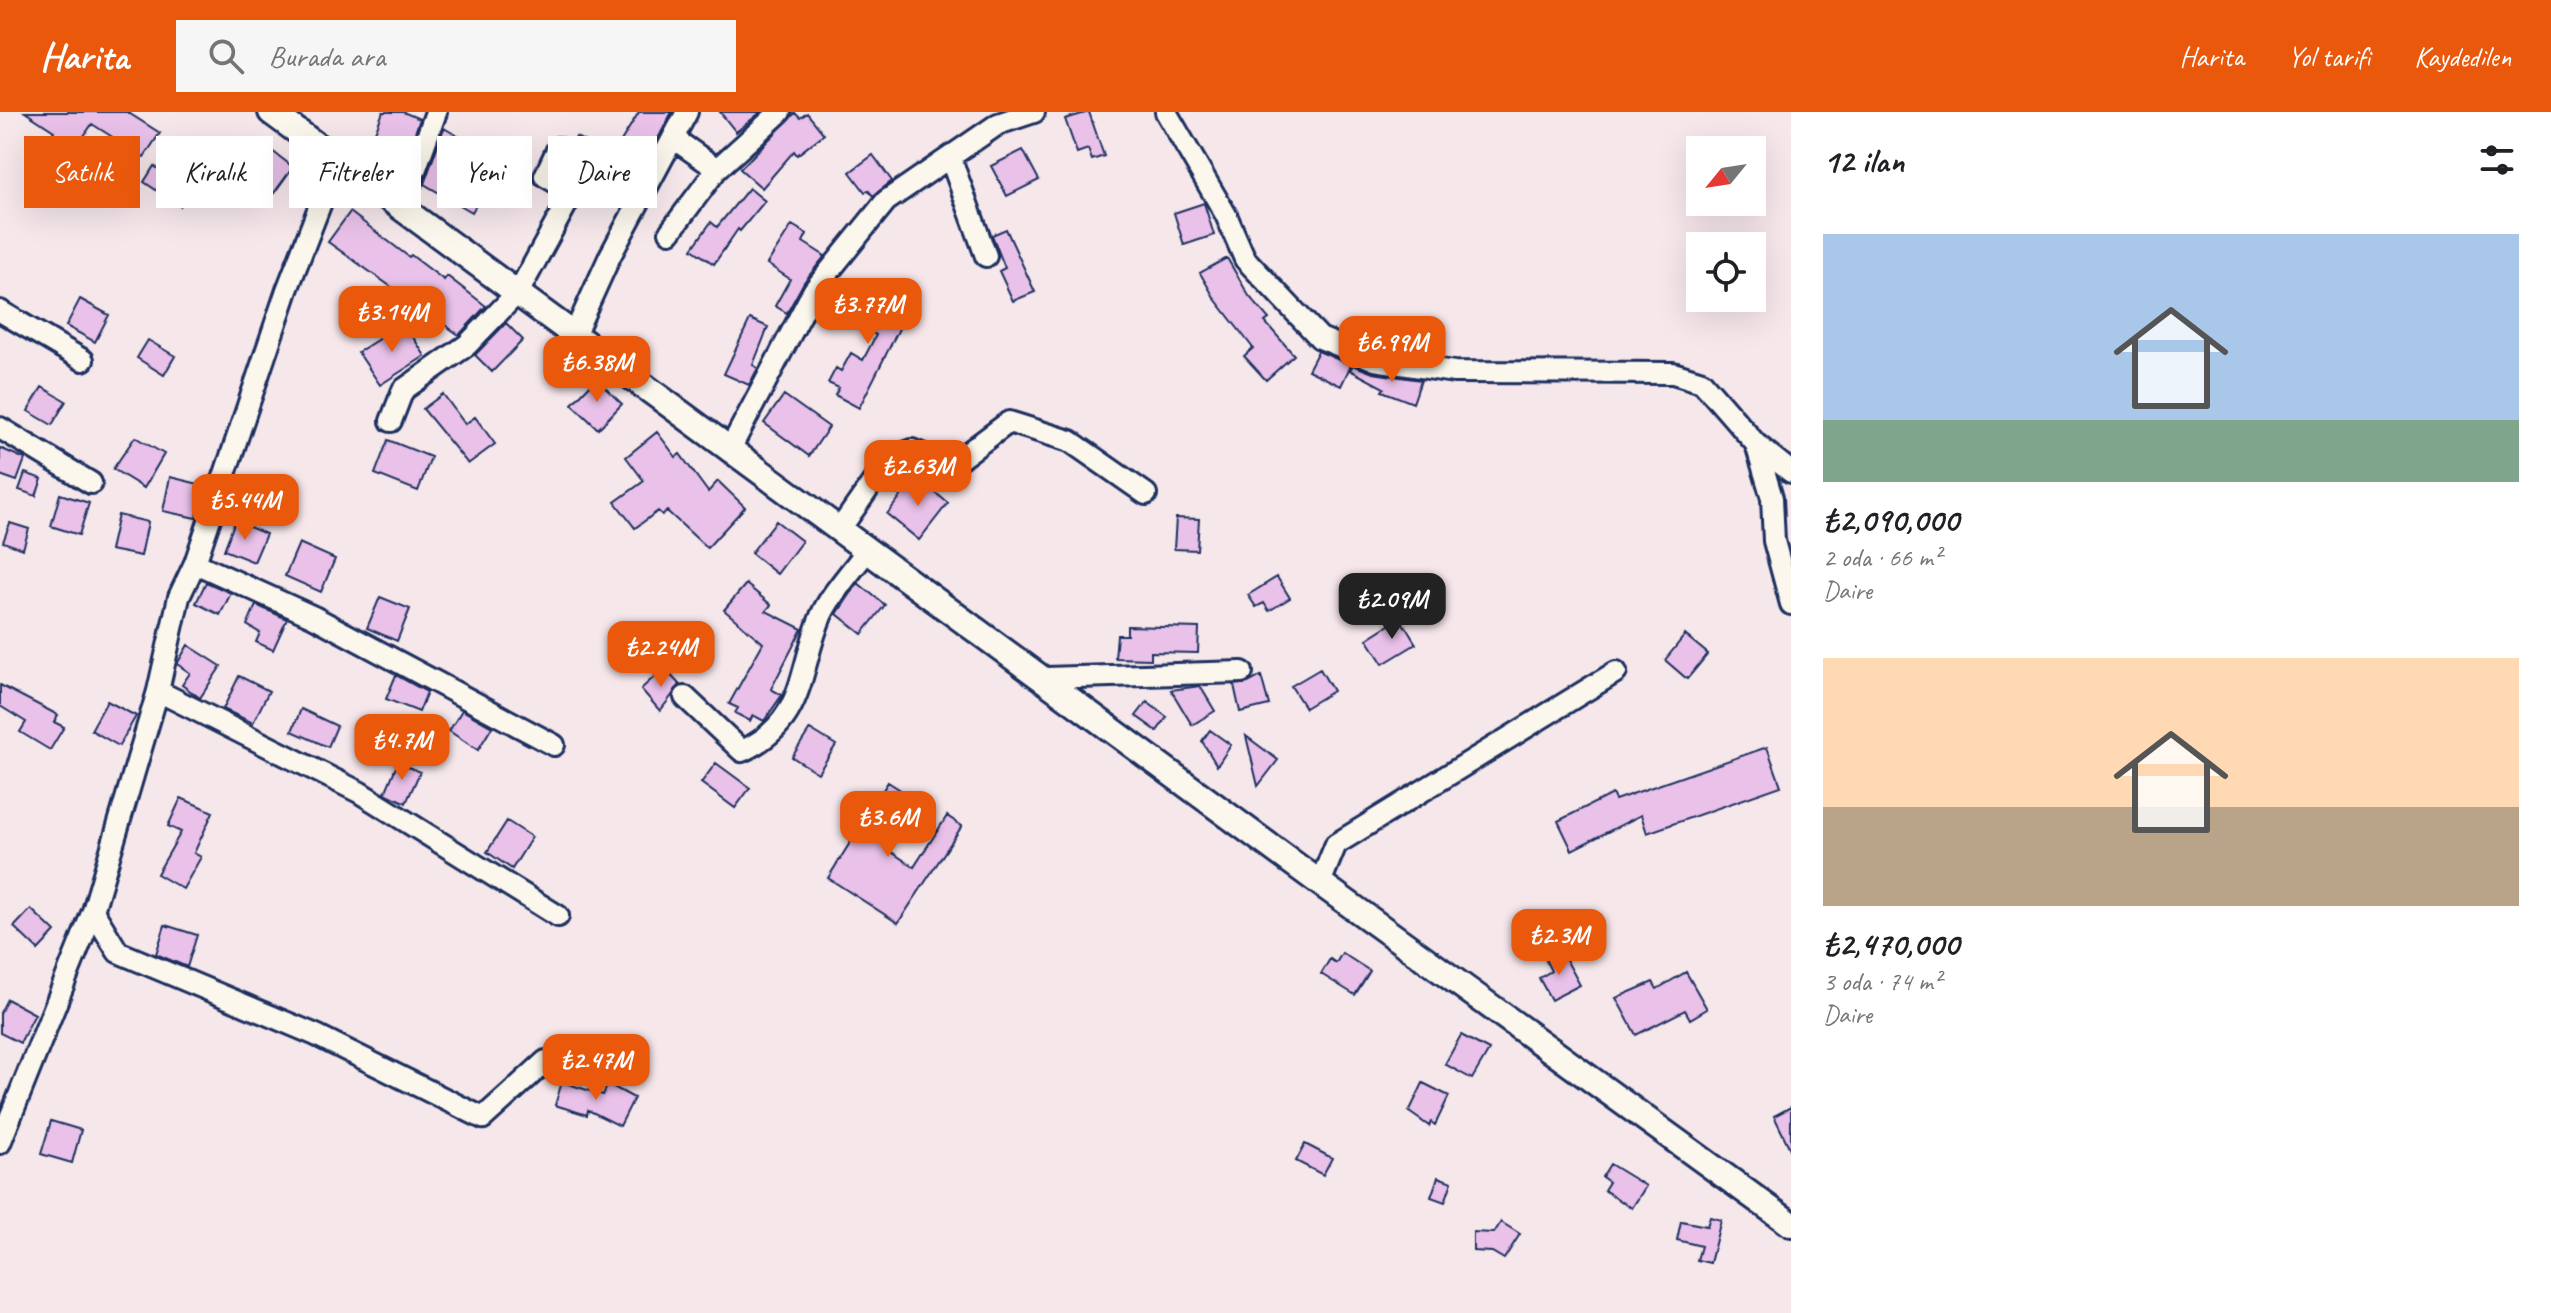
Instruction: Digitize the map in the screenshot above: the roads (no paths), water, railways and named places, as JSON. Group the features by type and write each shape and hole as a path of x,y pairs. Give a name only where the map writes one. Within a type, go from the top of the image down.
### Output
{"street":[{"path":"421,154 436,112"},
{"path":"575,333 610,256 687,112"},
{"path":"670,232 717,169 780,112"},
{"path":"729,451 814,290 886,201 998,124 1034,112"},
{"path":"1166,112 1226,215 1245,259 1320,338 1375,360 1454,372 1673,373 1702,382 1756,444 1791,472"},
{"path":"280,115 306,136"},
{"path":"673,138 717,169"},
{"path":"950,157 986,256"},
{"path":"0,1143 93,911 158,691 179,597 195,563 287,290 319,208"},
{"path":"403,208 519,291 729,451 868,549 1320,883 1791,1224"},
{"path":"391,421 403,390 467,345 519,291 564,208"},
{"path":"0,311 83,360"},
{"path":"840,529 889,459 912,450 950,466 1009,422 1070,441 1146,494"},
{"path":"0,428 91,483"},
{"path":"1756,444 1772,498 1774,541 1791,604"},
{"path":"685,697 742,751 755,745 792,711 822,614 868,549"},
{"path":"195,563 327,624 554,745"},
{"path":"1045,678 1242,672"},
{"path":"1320,883 1336,844 1616,672"},
{"path":"158,691 359,792 558,916"},
{"path":"93,911 118,952 316,1035 483,1118 546,1061"}]}
